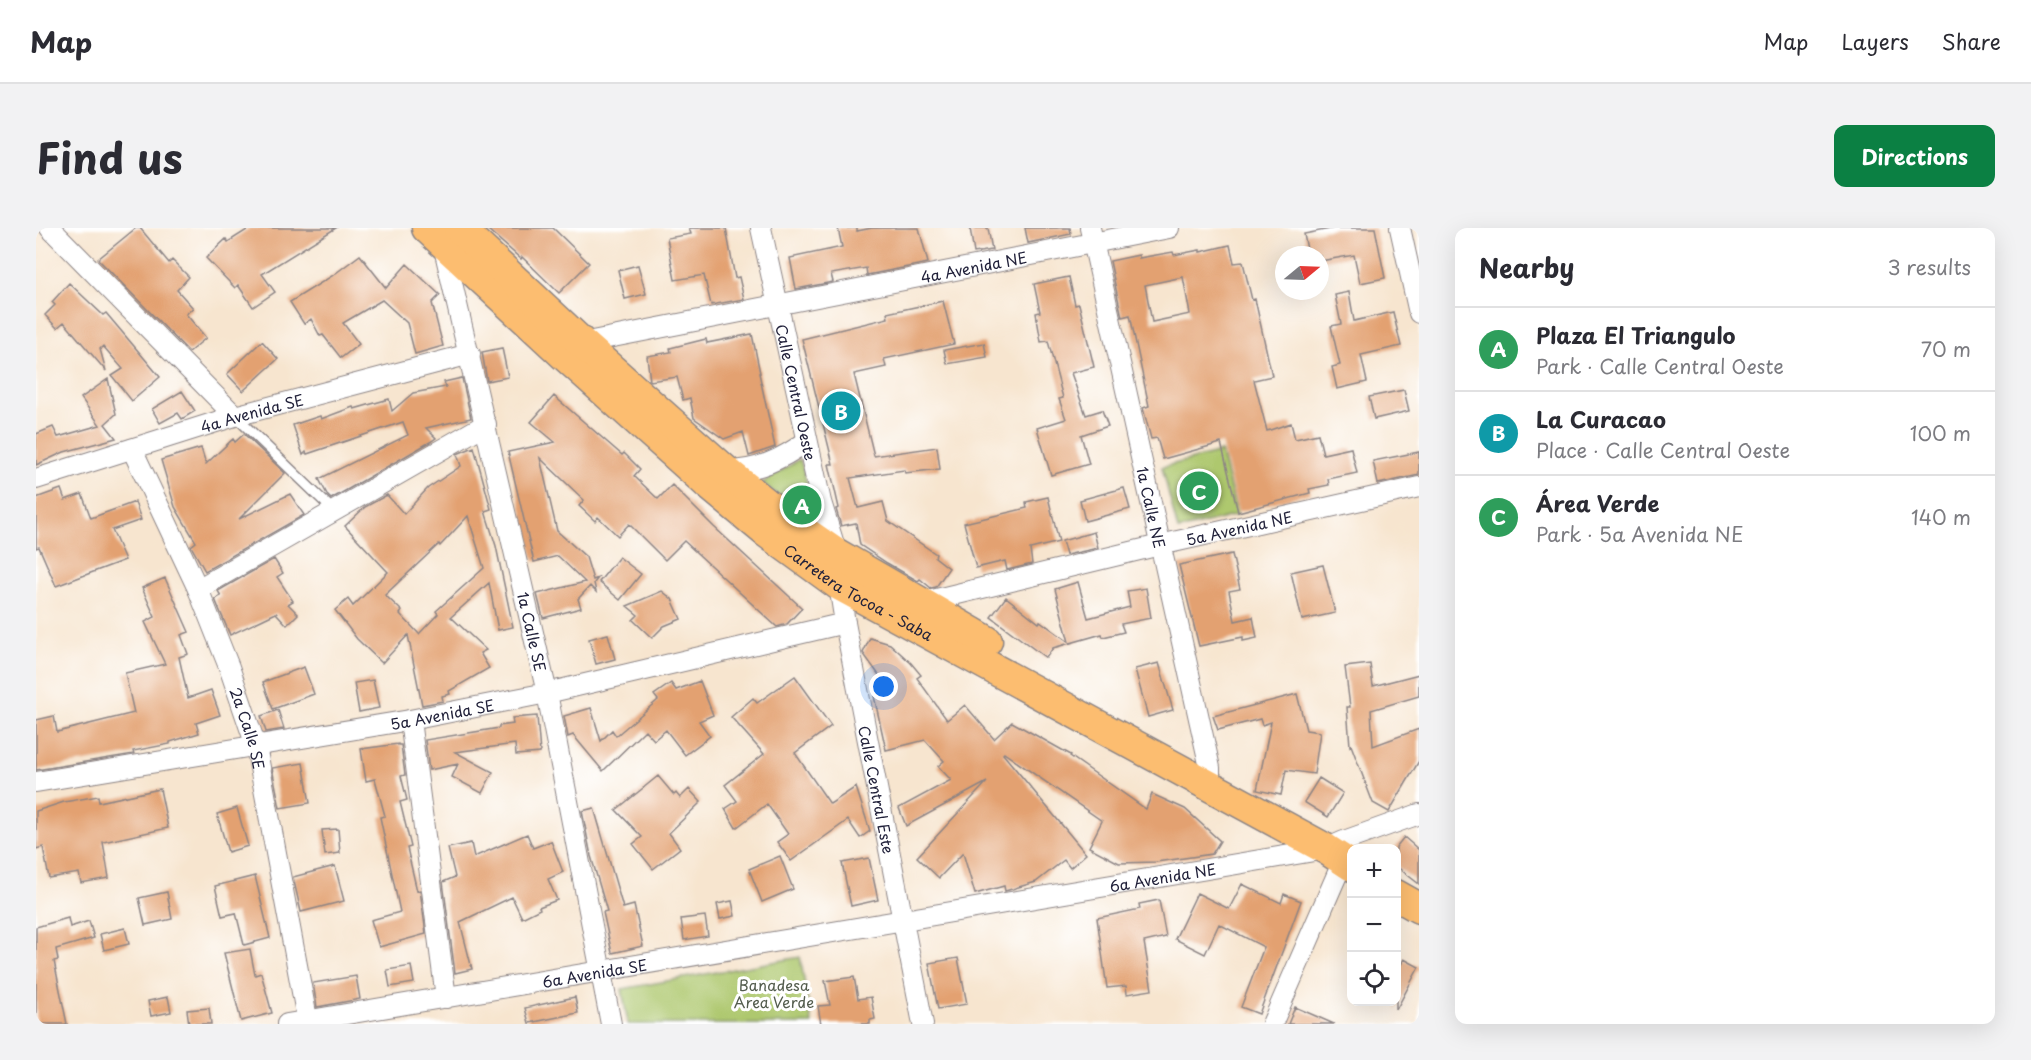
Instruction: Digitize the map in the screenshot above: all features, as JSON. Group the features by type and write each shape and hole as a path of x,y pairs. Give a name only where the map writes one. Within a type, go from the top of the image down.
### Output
{"main road":[{"name":"Carretera Tocoa - Saba","path":"443,233 582,343 726,471 783,516 837,554 1210,778"},
{"name":"Carretera Tocoa - Saba","path":"443,233 564,356 708,484 766,532 839,585 1210,778 1344,853"},
{"path":"1401,879 1419,888"},
{"path":"1401,898 1419,908"}],"street":[{"path":"50,228 235,416"},
{"name":"Calle Central Oeste","path":"761,228 821,502 837,554"},
{"name":"4a Avenida NE","path":"778,305 1091,236 1169,228"},
{"path":"1400,228 1419,313"},
{"name":"1a Calle SE","path":"443,233 547,693 610,1024"},
{"name":"1a Calle NE","path":"1091,236 1210,778"},
{"path":"582,343 778,305"},
{"name":"4a Avenida SE","path":"36,479 235,416 470,354"},
{"path":"198,589 486,424"},
{"path":"726,471 742,471 766,465 788,455 807,441"},
{"name":"2a Calle SE","path":"132,449 198,589 229,666 256,746 308,1022"},
{"name":"5a Avenida NE","path":"920,603 1160,545 1419,487"},
{"name":"Calle Central Este","path":"837,554 845,623 923,1024"},
{"name":"5a Avenida SE","path":"36,782 410,720 547,693 845,623"},
{"path":"410,720 446,998"},
{"name":"6a Avenida NE","path":"903,920 1344,853 1419,814"},
{"path":"1272,1024 1344,853"},
{"name":"6a Avenida SE","path":"287,1024 903,920"}],"lane":[{"path":"235,416 334,511"}],"green space":[{"path":"1221,452 1237,515 1178,530 1162,467"},
{"path":"800,459 820,528 762,483"},
{"name":"Banadesa Area Verde","path":"800,957 812,1024 628,1024 622,989"}],"building":[{"path":"136,228 140,228 169,263 172,260 189,277 177,290 193,308 186,314 206,338 189,352 98,259"},
{"path":"250,228 336,228 262,274 275,292 253,307 238,285 235,288 206,258 226,239 228,242"},
{"path":"486,228 553,228 589,263 559,293 522,257 521,259"},
{"path":"689,228 726,228 735,278 739,277 744,299 711,305 704,275 675,280 667,238 691,234"},
{"path":"838,228 857,228 857,231 872,228 919,228 928,263 867,275 866,268 831,274 833,282 796,289 790,258 842,247"},
{"path":"970,228 988,228 992,250 974,253"},
{"path":"1025,228 1070,228 1071,234 1028,243"},
{"path":"1335,228 1375,228 1385,278 1360,283 1354,255 1329,259 1329,246 1306,246 1304,234"},
{"path":"1230,245 1234,263 1243,262 1252,300 1255,299 1272,376 1254,380 1267,431 1291,423 1295,439 1318,434 1323,454 1351,448 1357,473 1328,479 1329,485 1309,489 1310,493 1238,512 1221,443 1163,459 1157,438 1151,439 1143,408 1149,406 1130,315 1122,317 1110,261 1139,255 1139,258 1173,252 1174,255 1200,250 1200,252","holes":["1183,277 1190,314 1152,322 1145,285"]},
{"path":"360,255 386,288 407,264 440,295 432,303 443,346 415,354 407,323 382,300 343,323 359,344 341,358 323,335 320,336 311,319 304,324 290,302 332,276"},
{"path":"638,265 646,294 625,299 618,270"},
{"path":"1069,277 1075,305 1079,304 1094,367 1071,373 1086,415 1102,410 1108,426 1081,435 1089,464 1051,475 1037,428 1066,419 1059,399 1063,398 1048,341 1041,342 1036,313 1040,312 1034,284"},
{"path":"69,283 103,315 106,313 160,377 132,401 112,376 123,369 103,346 100,349 106,371 64,322 57,328 45,315 55,305 52,302"},
{"path":"1349,292 1354,321 1393,312 1401,346 1361,355 1367,382 1337,389 1332,367 1340,365 1331,326 1341,324 1335,295"},
{"path":"943,301 954,344 884,359 886,367 854,374 874,456 937,447 940,469 905,473 904,470 850,478 858,508 883,502 888,521 936,554 935,557 949,568 936,587 931,588 920,579 918,581 860,545 856,523 841,526 829,464 833,464 802,339 888,318 887,313"},
{"path":"752,334 775,447 749,456 743,432 724,439 694,418 690,398 683,400 677,377 650,381 647,356 671,352 670,348 706,339 707,343"},
{"path":"262,341 278,359 243,391 227,374"},
{"path":"984,343 987,357 947,364 944,350"},
{"path":"502,348 508,377 487,381 482,352"},
{"path":"462,378 471,418 426,428 436,438 331,499 328,496 319,479 408,435 403,422 307,454 306,452 303,455 293,425 389,399 392,411 413,393 446,387 444,382"},
{"path":"108,379 116,414 105,424 116,438 64,452 36,465 36,434 53,427 58,437 100,425 81,398"},
{"path":"1404,390 1409,411 1374,419 1369,397"},
{"path":"182,391 195,411 182,419 178,413 160,423 152,409"},
{"path":"554,396 622,455 624,453 640,469 634,476 658,499 672,485 802,608 787,624 777,627 684,541 665,560 629,524 618,536 598,517 595,521 579,506 584,500 540,458 557,531 586,557 593,580 598,578 594,583 596,592 590,586 578,599 581,608 543,618 537,594 585,582 558,556 534,562 508,452 555,442 531,422"},
{"path":"244,434 285,473 239,519 290,494 304,515 205,571 191,546 196,542 175,507 161,460 201,448 206,464 233,439 235,442"},
{"path":"474,447 491,509 485,511 496,546 513,627 498,630 489,583 451,617 486,650 480,653 489,668 449,691 450,694 442,696 443,701 422,705 408,635 382,663 357,639 335,610 348,599 353,606 388,572 345,526 365,507 387,495 404,514 428,488 461,466 457,454","holes":["468,516 484,568 436,611 438,614 419,634 400,614 402,611 385,595 439,544 440,546"]},
{"path":"1419,452 1419,475 1378,484 1373,461"},
{"path":"1124,488 1130,509 1085,521 1080,500"},
{"path":"61,489 65,500 82,494 91,518 135,502 141,520 112,530 125,560 56,586 39,547 36,548 36,498"},
{"path":"1048,497 1059,542 1030,549 1032,564 1007,570 1005,561 976,568 964,523 1027,508 1026,502"},
{"path":"1094,532 1098,548 1066,555 1062,541"},
{"path":"1232,554 1240,589 1229,591 1235,621 1253,617 1257,638 1243,641 1243,637 1199,646 1179,565"},
{"path":"619,557 641,574 620,600 599,582"},
{"path":"274,559 283,573 277,577 293,601 288,604 298,614 287,625 276,613 230,635 215,599 221,596 218,591"},
{"path":"1323,565 1335,613 1302,620 1291,572"},
{"path":"165,578 189,632 181,635 188,654 179,657 188,698 211,690 220,715 196,723 199,733 170,742 170,744 133,751 134,754 36,770 36,720 54,716 57,732 134,713 125,673 165,664 145,622 155,617 142,588"},
{"path":"1078,582 1088,618 1130,607 1127,591 1146,588 1151,618 1121,624 1124,632 1103,637 1102,634 1053,648 1046,658 991,617 1006,597 1039,623 1040,621 1069,642 1055,589"},
{"path":"662,591 672,599 681,619 664,626 652,638 633,620 638,615 627,606"},
{"path":"608,634 615,659 596,664 589,639"},
{"path":"870,638 890,644 911,663 921,675 917,678 947,720 965,705 994,739 1012,722 1071,755 1146,809 1152,794 1185,809 1220,841 1212,854 1156,862 1119,863 1089,847 1102,821 1004,753 1086,854 1070,868 1064,860 1036,882 1005,891 1004,886 975,894 963,853 939,878 917,857 987,782 906,826 899,808 951,780 938,766 944,761 925,740 886,750 874,696 892,693 863,653"},
{"path":"1159,663 1173,710 1148,717 1135,669"},
{"path":"1370,664 1373,686 1419,674 1419,696 1371,710 1373,746 1419,729 1419,761 1389,812 1373,803 1350,746 1347,707 1350,707 1345,667"},
{"path":"304,667 314,694 273,709 263,682"},
{"path":"795,676 831,726 795,753 830,804 856,787 870,831 860,838 848,820 791,861 777,842 788,834 767,804 736,828 725,809 737,801 725,785 764,754 731,717 753,698 757,703"},
{"path":"373,680 379,708 359,712 354,683"},
{"path":"700,681 713,715 699,721 710,736 685,755 666,730 654,740 645,730 603,771 573,735 568,737 564,716 591,708 601,741 612,730 616,736 658,700 654,695 671,683 676,690"},
{"path":"1297,694 1306,730 1320,732 1314,774 1286,770 1281,795 1257,790 1271,722 1262,725 1260,719 1218,730 1213,716"},
{"path":"278,710 284,729 266,732 261,716"},
{"path":"537,716 540,753 516,755 515,744 455,752 493,772 482,793 452,777 458,764 429,770 425,740 499,728 499,726 513,724 512,718"},
{"path":"401,745 405,775 401,776 407,800 400,802 411,847 407,848 417,891 420,890 426,934 379,947 371,920 400,912 380,817 385,816 375,779 366,781 361,749"},
{"path":"303,763 310,803 280,808 272,768"},
{"path":"658,776 674,795 676,793 680,798 689,789 701,802 669,833 680,848 653,869 633,844 642,837 616,810"},
{"path":"1319,778 1343,793 1328,817 1304,802"},
{"path":"160,789 168,828 103,842 109,878 81,883 79,873 49,878 43,847 36,849 36,811 64,802 98,796 99,802"},
{"path":"237,808 248,846 228,852 217,814"},
{"path":"594,808 623,908 634,905 643,946 612,953 603,912 607,911 591,856 582,811"},
{"path":"338,829 340,853 325,855 322,830"},
{"path":"527,834 533,848 551,841 563,872 548,879 557,900 539,907 540,909 522,918 512,897 460,922 472,969 455,973 443,882 455,877 448,848 471,843 474,857"},
{"path":"1404,837 1419,850 1419,884 1401,870 1401,844 1398,844"},
{"path":"780,856 793,889 762,902 749,869"},
{"path":"869,858 878,900 851,906 842,863"},
{"path":"335,866 344,901 301,912 293,877"},
{"path":"255,876 270,938 244,945 236,913 222,916 215,886"},
{"path":"1242,884 1281,903 1284,894 1301,901 1259,1014 1241,1007 1264,947 1219,924 1205,954 1175,939 1197,893 1229,909"},
{"path":"167,892 172,919 145,925 139,898"},
{"path":"1159,900 1166,937 1144,942 1152,990 1127,994 1126,986 1107,988 1097,918 1140,909 1139,904"},
{"path":"732,901 735,916 720,919 717,904"},
{"path":"705,916 708,936 684,940 681,919"},
{"path":"68,918 70,927 89,921 94,938 56,949 58,960 54,961 67,1024 36,1024 36,927"},
{"path":"125,928 129,944 104,950 100,934"},
{"path":"250,949 255,975 261,973 272,1013 241,1021 224,953"},
{"path":"958,958 967,1004 938,1009 929,963"},
{"path":"1404,959 1419,967 1401,1001 1401,965"},
{"path":"411,966 414,983 390,987 387,970"},
{"path":"356,976 360,999 317,1007 313,983"},
{"path":"854,977 858,999 871,997 875,1019 870,1020 870,1024 821,1024 818,1006 830,1005 825,981"},
{"path":"168,997 171,1012 151,1016 148,1001"},
{"path":"575,997 578,1013 529,1023 525,1008"},
{"path":"1295,1007 1334,1024 1288,1024"},
{"path":"209,1008 211,1024 189,1024 187,1010"}],"place":[{"name":"La Curacao","path":"841,411"},
{"name":"Área Verde","path":"1199,491"},
{"name":"Plaza El Triangulo","path":"802,505"}]}
